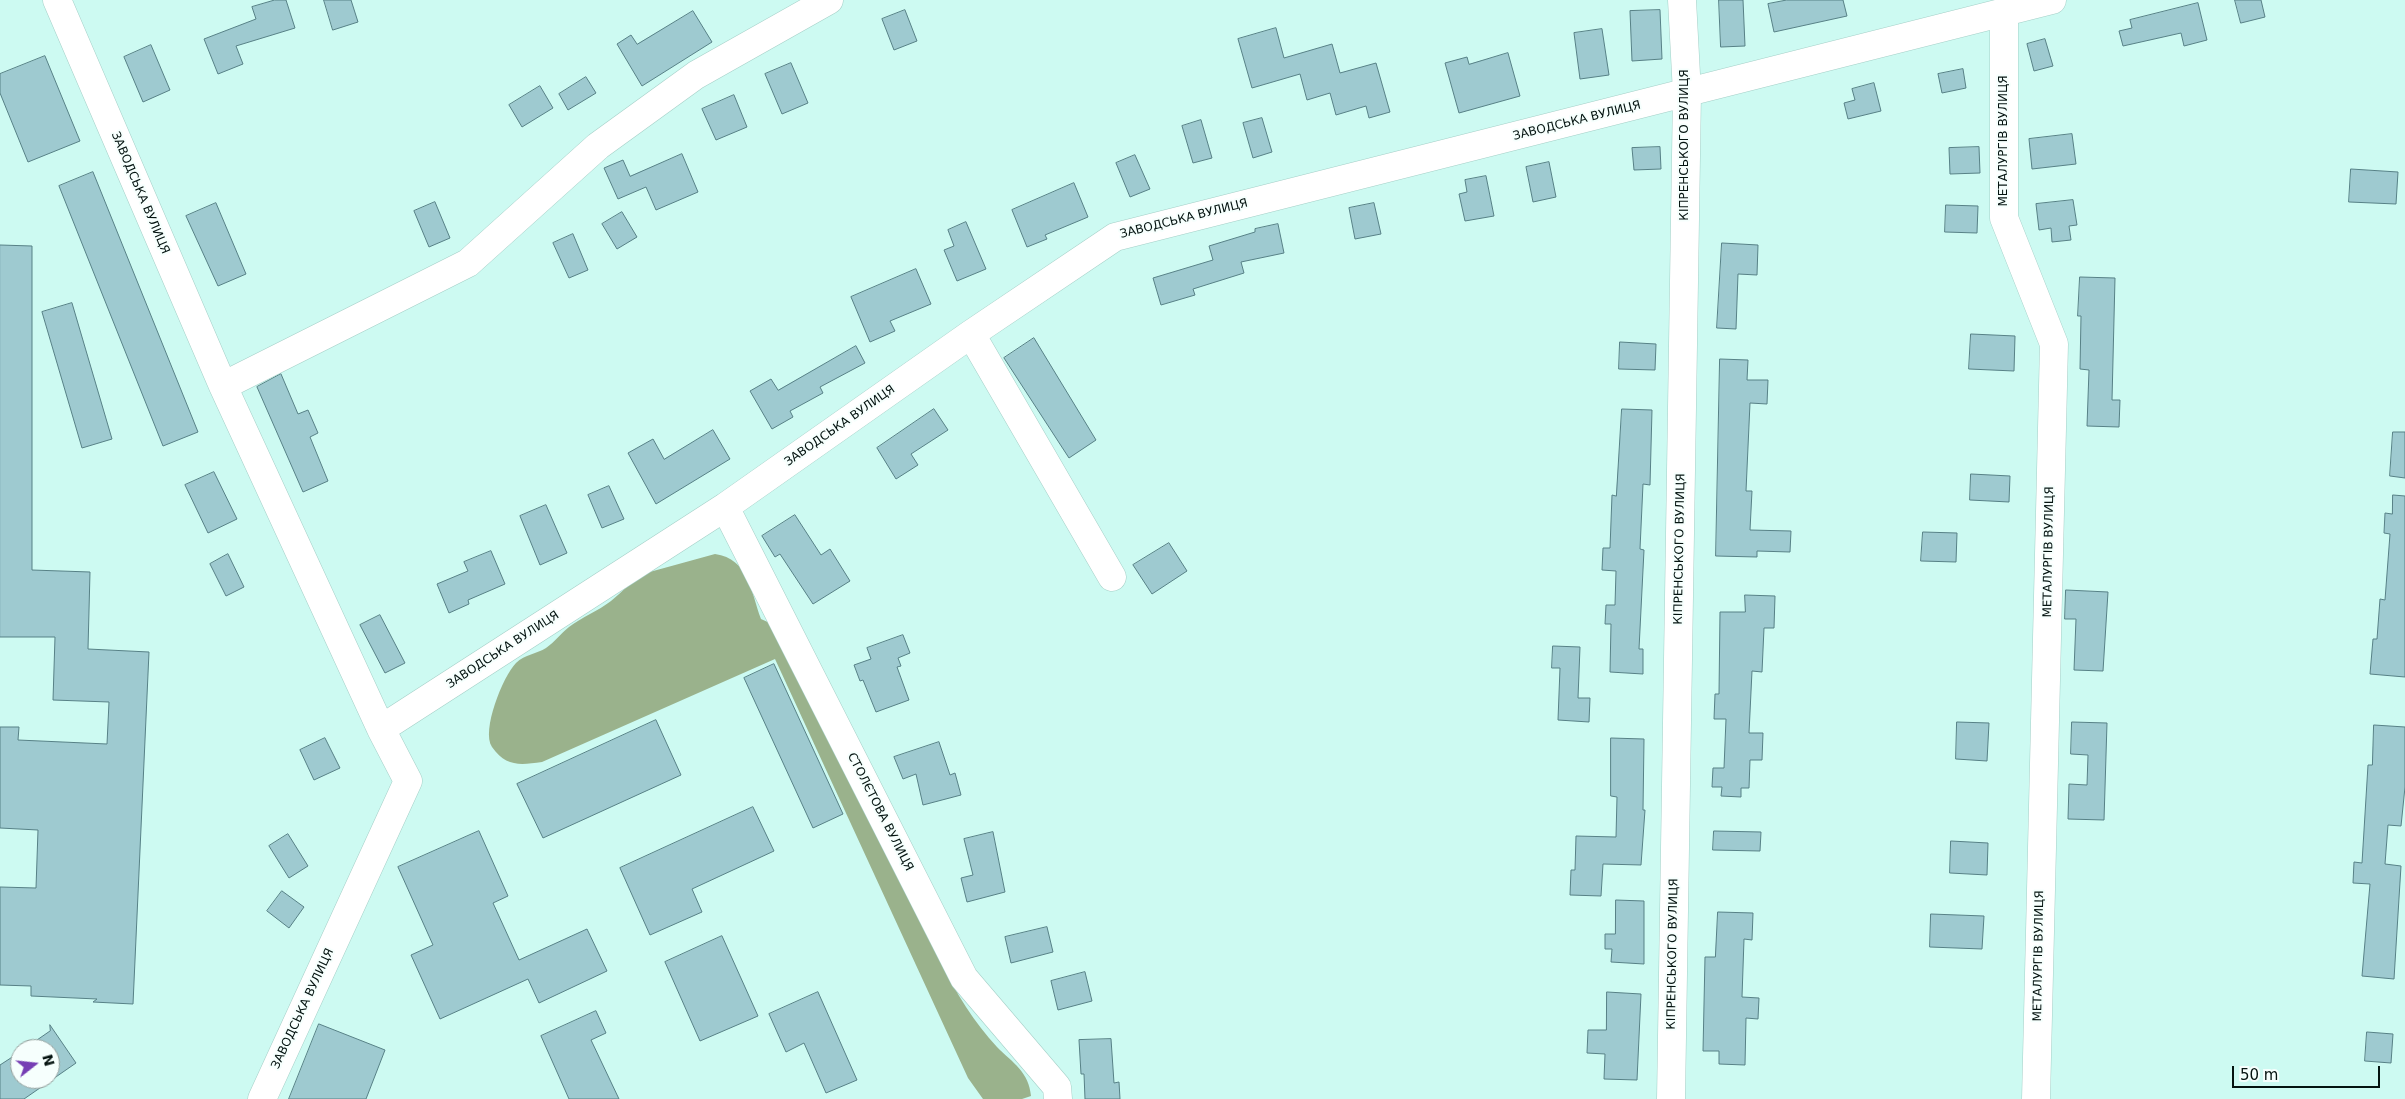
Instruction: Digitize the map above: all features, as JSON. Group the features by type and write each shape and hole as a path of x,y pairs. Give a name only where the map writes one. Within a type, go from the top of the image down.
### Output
{"street":[{"name":"ЗАВОДСЬКА ВУЛИЦЯ","path":"57,0 223,386 381,729 408,781 262,1099"},
{"path":"223,386 468,263 598,146 696,75 829,0"},
{"name":"КІПРЕНСЬКОГО ВУЛИЦЯ","path":"1671,1099 1687,93 1682,0"},
{"name":"ЗАВОДСЬКА ВУЛИЦЯ","path":"381,729 725,507 970,334 1115,237 2004,14 2052,0"},
{"name":"МЕТАЛУРГІВ ВУЛИЦЯ","path":"2004,14 2004,218 2054,344 2036,1099"},
{"path":"970,334 1112,577"},
{"name":"СТОЛЄТОВА ВУЛИЦЯ","path":"725,507 964,978 1057,1087 1058,1099"}],"green space":[{"path":"715,554 735,562 747,578 761,619 772,624 955,989 985,1033 1024,1074 1031,1096 1022,1099 983,1099 968,1078 775,659 542,762 514,763 497,754 492,747 489,739 491,717 505,679 516,663 546,648 569,627 606,605 632,582 646,573"}],"building":[{"path":"275,0 286,0 295,28 236,46 243,64 218,74 204,39 256,19 252,7"},
{"path":"324,0 351,0 358,22 333,30"},
{"path":"1719,0 1743,0 1745,46 1721,47"},
{"path":"1787,0 1843,0 1847,16 1774,32 1768,4"},
{"path":"2235,0 2261,0 2265,17 2241,23"},
{"path":"2198,3 2207,40 2184,46 2181,33 2123,46 2119,31 2132,28 2130,20"},
{"path":"905,10 917,41 894,50 882,19"},
{"path":"1660,10 1662,59 1632,61 1630,11"},
{"path":"693,11 712,42 642,86 617,44 631,35 637,44"},
{"path":"1276,28 1284,58 1332,44 1340,73 1376,63 1390,112 1369,118 1366,106 1336,115 1330,93 1307,100 1300,74 1252,88 1238,39"},
{"path":"1602,29 1609,75 1580,79 1574,33"},
{"path":"2045,39 2053,66 2034,71 2027,44"},
{"path":"151,45 170,90 143,102 124,57"},
{"path":"1508,53 1520,96 1459,113 1445,63 1467,57 1469,64"},
{"path":"45,56 80,141 28,162 0,93 0,74"},
{"path":"791,63 808,103 782,114 765,74"},
{"path":"1963,69 1966,88 1942,93 1938,74"},
{"path":"586,77 596,93 568,110 559,94"},
{"path":"1874,83 1881,111 1848,119 1844,103 1855,100 1852,89"},
{"path":"540,86 553,108 522,127 509,105"},
{"path":"734,95 747,127 716,140 702,109"},
{"path":"1262,118 1272,152 1253,158 1243,123"},
{"path":"1201,120 1212,158 1193,163 1182,126"},
{"path":"2072,134 2076,164 2032,169 2029,139"},
{"path":"1660,147 1661,169 1634,170 1632,148"},
{"path":"1979,147 1980,173 1950,174 1949,148"},
{"path":"682,154 698,192 656,210 646,187 618,199 604,168 623,160 630,176"},
{"path":"1135,155 1150,189 1130,197 1116,163"},
{"path":"1549,162 1556,197 1533,202 1526,167"},
{"path":"2351,169 2398,172 2396,204 2349,202"},
{"path":"93,172 198,432 163,446 59,186"},
{"path":"1486,176 1494,216 1465,221 1459,194 1467,192 1465,180"},
{"path":"1074,183 1088,217 1045,235 1047,239 1027,247 1012,210"},
{"path":"2073,200 2077,225 2069,226 2071,240 2052,242 2051,228 2039,230 2036,204"},
{"path":"435,202 450,238 429,247 414,211"},
{"path":"216,203 246,274 218,286 186,216"},
{"path":"1374,203 1381,234 1355,239 1349,208"},
{"path":"1946,205 1978,206 1977,233 1945,232"},
{"path":"622,212 637,237 617,249 602,224"},
{"path":"966,222 986,269 957,281 944,250 954,246 948,230"},
{"path":"1278,224 1284,253 1241,262 1244,273 1193,289 1195,295 1161,305 1153,278 1213,260 1209,246 1255,232 1255,229"},
{"path":"573,234 588,270 569,278 553,243"},
{"path":"1722,243 1758,245 1757,275 1738,274 1736,329 1717,328"},
{"path":"0,245 32,246 32,570 90,572 88,649 149,652 133,1004 93,1002 97,999 31,996 31,986 0,985 0,887 36,888 38,830 0,828 0,727 19,727 18,740 107,744 109,702 53,700 55,637 0,637"},
{"path":"916,269 931,304 890,321 895,331 870,342 851,297"},
{"path":"2080,277 2115,278 2112,400 2120,400 2119,427 2087,426 2089,370 2080,369 2081,316 2078,316"},
{"path":"72,303 112,439 82,448 42,312"},
{"path":"1971,334 2015,336 2014,371 1969,369"},
{"path":"1034,338 1096,440 1069,458 1004,358"},
{"path":"1620,342 1656,344 1655,370 1619,369"},
{"path":"856,346 865,363 820,387 823,393 790,411 793,417 772,429 750,391 771,379 778,390"},
{"path":"1720,359 1748,360 1747,380 1768,380 1767,404 1750,403 1746,491 1752,491 1750,530 1791,531 1790,552 1757,551 1757,557 1716,556"},
{"path":"281,374 298,414 308,410 318,433 310,437 328,481 303,492 257,387"},
{"path":"934,409 948,430 911,454 918,465 896,479 877,448"},
{"path":"1622,409 1652,410 1650,485 1643,484 1640,549 1644,550 1639,649 1643,649 1643,674 1610,672 1611,624 1605,624 1606,605 1615,605 1616,571 1602,570 1603,548 1610,548 1612,495 1616,496"},
{"path":"713,430 730,459 656,504 628,453 653,439 664,459"},
{"path":"2393,432 2405,432 2405,478 2390,476"},
{"path":"214,472 237,519 208,533 185,485"},
{"path":"1971,474 2010,476 2009,502 1970,500"},
{"path":"609,486 624,519 602,528 588,495"},
{"path":"2393,495 2405,496 2405,677 2370,674 2373,639 2377,639 2380,599 2385,600 2390,534 2384,533 2385,513 2392,514"},
{"path":"546,505 567,553 540,565 520,516"},
{"path":"795,515 821,555 830,549 850,581 813,604 780,554 775,557 762,536"},
{"path":"1923,532 1957,533 1956,562 1921,561"},
{"path":"1169,543 1187,571 1152,594 1133,565"},
{"path":"491,551 505,584 468,600 469,604 449,613 437,584 468,571 464,562"},
{"path":"228,554 244,587 226,596 210,564"},
{"path":"2066,590 2108,592 2103,671 2074,670 2076,619 2065,619"},
{"path":"1745,595 1775,596 1774,628 1764,628 1762,672 1752,671 1749,733 1763,733 1762,760 1750,760 1749,788 1741,788 1741,797 1721,796 1722,787 1712,787 1713,768 1724,768 1726,719 1714,719 1715,694 1719,694 1720,612 1745,612"},
{"path":"380,615 405,663 385,673 360,625"},
{"path":"903,635 910,653 898,658 901,666 897,667 909,700 876,712 863,680 860,681 854,665 871,659 867,648"},
{"path":"1553,646 1580,647 1578,698 1590,698 1589,722 1558,720 1560,668 1552,668"},
{"path":"774,664 843,814 813,828 744,678"},
{"path":"656,720 681,775 543,838 517,784"},
{"path":"1957,722 1989,723 1987,761 1956,759"},
{"path":"2072,722 2107,723 2104,820 2068,819 2069,784 2087,785 2088,755 2071,754"},
{"path":"2374,725 2405,727 2405,787 2401,826 2388,825 2385,864 2401,866 2394,979 2362,976 2370,884 2353,883 2354,862 2362,863 2368,765 2372,765"},
{"path":"325,738 340,768 314,780 300,750"},
{"path":"1611,738 1644,739 1643,810 1645,810 1641,865 1603,864 1601,896 1570,895 1571,870 1575,870 1576,836 1616,837 1617,797 1611,796"},
{"path":"939,742 950,775 955,773 961,795 923,805 916,774 903,779 894,757"},
{"path":"753,807 774,851 692,889 702,912 650,935 620,868"},
{"path":"479,831 508,896 493,903 519,960 587,929 607,971 539,1003 528,979 440,1019 411,955 433,945 398,867"},
{"path":"1714,831 1761,832 1760,851 1713,850"},
{"path":"993,832 1005,892 967,902 961,878 973,875 964,839"},
{"path":"288,834 308,866 289,878 269,846"},
{"path":"1951,841 1988,843 1987,875 1950,873"},
{"path":"282,891 304,907 289,928 267,911"},
{"path":"1616,900 1644,901 1644,964 1611,962 1612,949 1605,949 1605,934 1615,934"},
{"path":"1718,912 1753,913 1752,940 1744,939 1742,997 1759,998 1758,1019 1746,1018 1745,1065 1719,1064 1719,1051 1703,1051 1705,957 1715,957"},
{"path":"1931,914 1984,916 1982,949 1930,947"},
{"path":"1047,927 1053,952 1011,963 1005,937"},
{"path":"722,936 758,1016 700,1041 665,962"},
{"path":"1085,972 1092,1001 1058,1010 1051,981"},
{"path":"818,992 857,1080 826,1093 804,1043 786,1052 769,1014"},
{"path":"1607,992 1641,994 1637,1080 1604,1079 1605,1054 1587,1053 1588,1030 1606,1030"},
{"path":"596,1011 606,1033 591,1040 619,1099 569,1099 541,1036"},
{"path":"319,1024 385,1050 366,1099 289,1099"},
{"path":"50,1025 60,1039 38,1039 50,1031"},
{"path":"2367,1032 2393,1034 2391,1063 2365,1061"},
{"path":"1111,1039 1114,1083 1119,1082 1120,1099 1085,1099 1084,1074 1081,1074 1079,1040"},
{"path":"60,1040 76,1063 60,1074"},
{"path":"10,1058 10,1089 38,1089 24,1099 0,1099 0,1065"}]}
